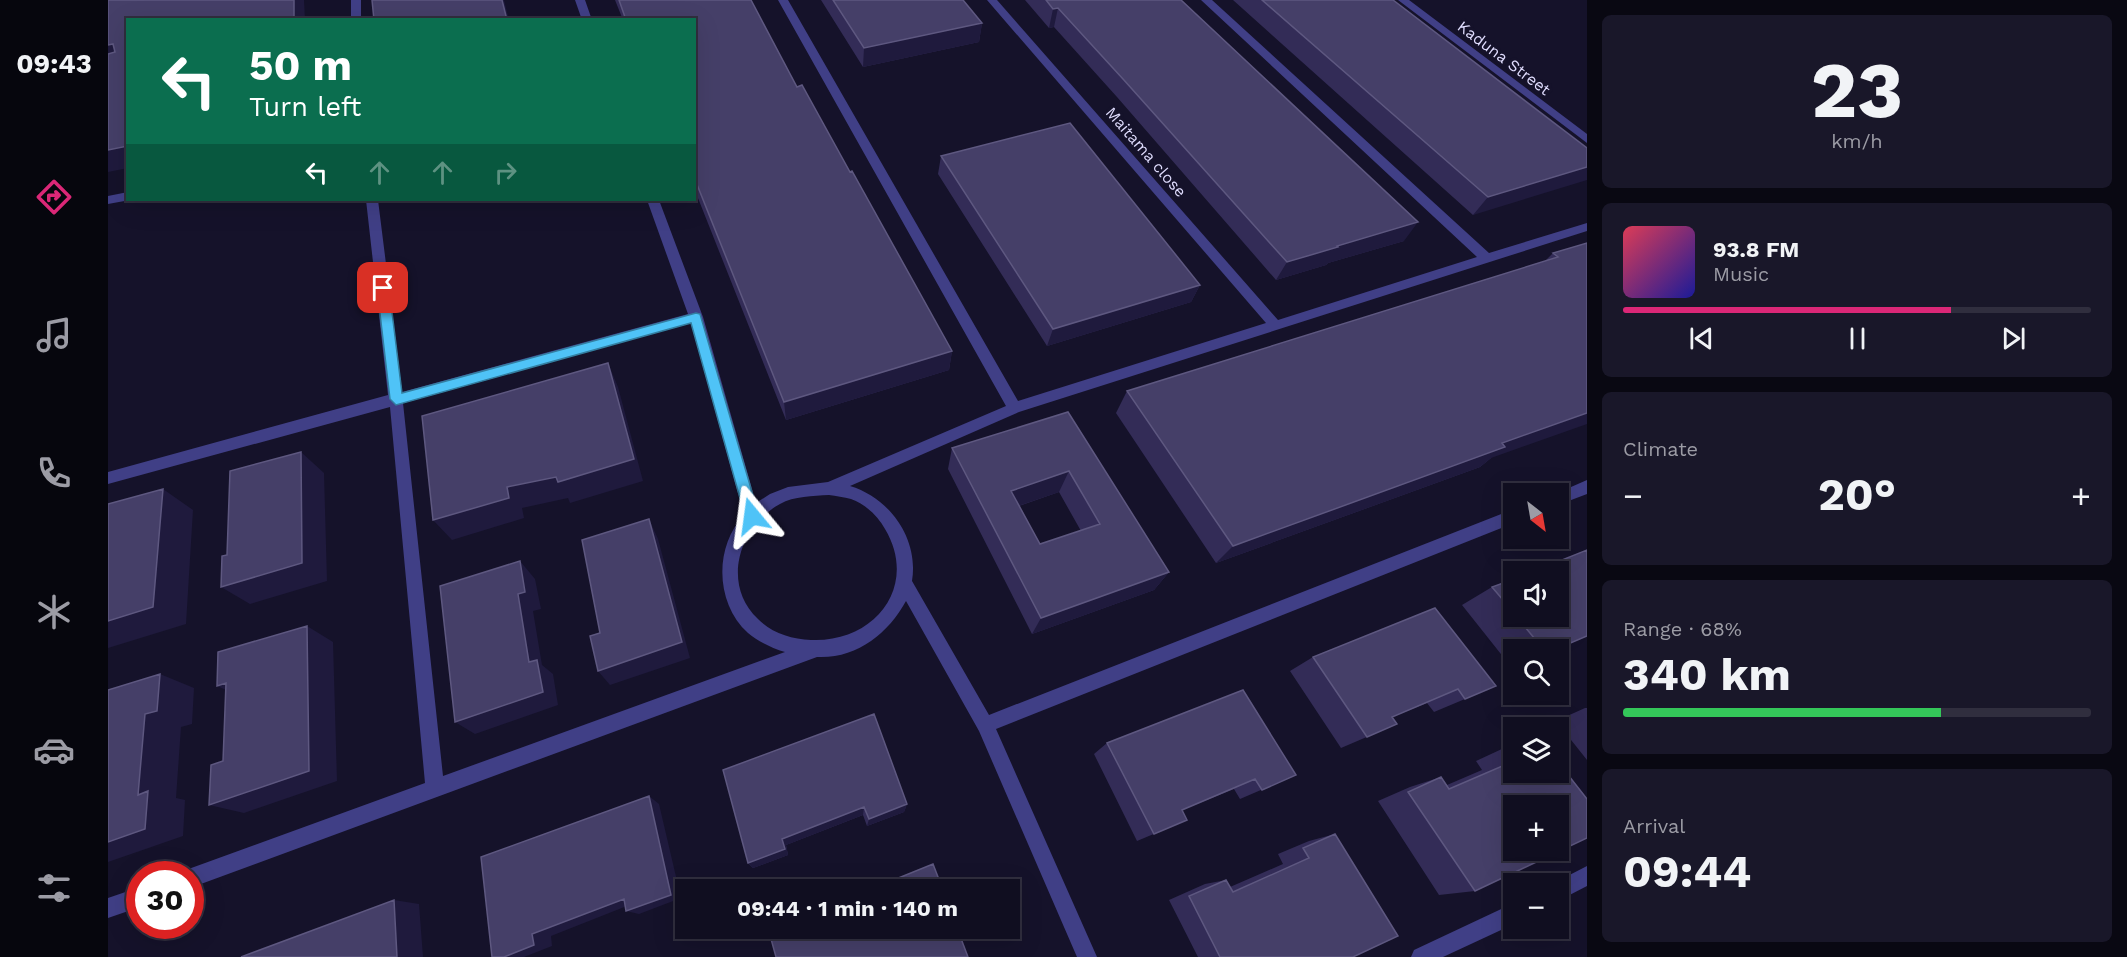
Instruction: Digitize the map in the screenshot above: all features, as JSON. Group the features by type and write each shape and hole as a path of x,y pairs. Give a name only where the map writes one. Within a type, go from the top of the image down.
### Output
{"street":[{"path":"356,0 356,18"},
{"path":"580,0 586,18"},
{"path":"783,0 1015,408"},
{"name":"Maitama close","path":"992,0 1276,326"},
{"path":"1206,0 1487,259"},
{"name":"Kaduna Street","path":"1403,0 1587,139"},
{"path":"108,201 126,196"},
{"path":"372,201 396,399 435,789"},
{"path":"653,201 696,317 752,516"},
{"path":"829,488 1015,408 1587,227"},
{"path":"108,478 696,317"},
{"path":"204,873 811,651 844,647 872,633 894,610 905,584 907,556 898,531 880,510 856,495 829,488 801,490 775,499 752,516 737,537 729,561 730,587 740,611 758,631 783,645 811,651"},
{"path":"1569,495 1587,488"},
{"path":"985,725 1503,520"},
{"path":"905,584 985,725 1087,957"},
{"path":"1569,885 1587,876"},
{"path":"108,908 126,902"},
{"path":"1420,957 1503,918"}],"building":[{"path":"108,0 294,0 294,18 126,18 126,146 108,150 108,54 115,52 113,44 108,45"},
{"path":"372,0 502,0 506,18 374,18"},
{"path":"619,0 751,0 797,87 802,85 952,351 784,402 696,182 696,18 625,18"},
{"path":"833,0 963,0 982,23 864,48"},
{"path":"1046,0 1181,0 1418,222 1287,262 1058,8 1053,9"},
{"path":"1262,0 1393,0 1587,148 1587,167 1488,197"},
{"path":"1070,123 1200,285 1053,329 941,156"},
{"path":"1587,243 1587,413 1502,443 1505,447 1233,546 1127,391 1558,257 1553,253"},
{"path":"608,363 634,459 558,482 556,477 507,487 509,498 433,520 422,416"},
{"path":"1068,412 1169,572 1041,618 952,448","holes":["1069,471 1100,524 1040,544 1011,491"]},
{"path":"301,452 302,563 221,587 222,556 227,555 230,471"},
{"path":"163,489 153,607 108,621 108,504"},
{"path":"649,519 682,642 598,671 590,636 600,633 582,540"},
{"path":"1587,550 1587,636 1569,644 1569,639 1535,639 1525,627 1569,627 1569,561 1560,561"},
{"path":"520,561 525,592 518,594 529,662 537,660 543,692 455,722 440,586"},
{"path":"1503,583 1503,600 1492,587"},
{"path":"1435,608 1496,686 1465,699 1458,689 1392,717 1397,724 1367,737 1313,657"},
{"path":"307,626 309,771 209,805 211,765 223,761 226,683 217,686 218,652"},
{"path":"160,674 157,711 145,714 138,795 148,791 145,829 108,842 108,690"},
{"path":"1243,690 1296,775 1262,790 1255,779 1182,810 1187,820 1154,834 1107,743"},
{"path":"874,714 907,804 869,819 864,807 782,839 785,849 748,863 723,770"},
{"path":"1503,766 1503,783 1569,783 1569,776 1587,799 1587,838 1569,847 1569,795 1503,795 1503,861 1538,861 1513,873 1503,873 1503,878 1475,891 1408,792 1441,777 1449,789"},
{"path":"649,796 671,895 626,911 624,899 532,934 534,945 504,957 492,957 481,857"},
{"path":"1335,834 1398,936 1353,957 1220,957 1189,896 1226,880 1233,892 1309,858 1303,848"},
{"path":"933,864 939,879 896,879"},
{"path":"394,900 397,957 241,957"},
{"path":"771,939 961,939 968,957 776,957"}],"route":[{"path":"383,288 396,399 696,317 752,516"}]}
